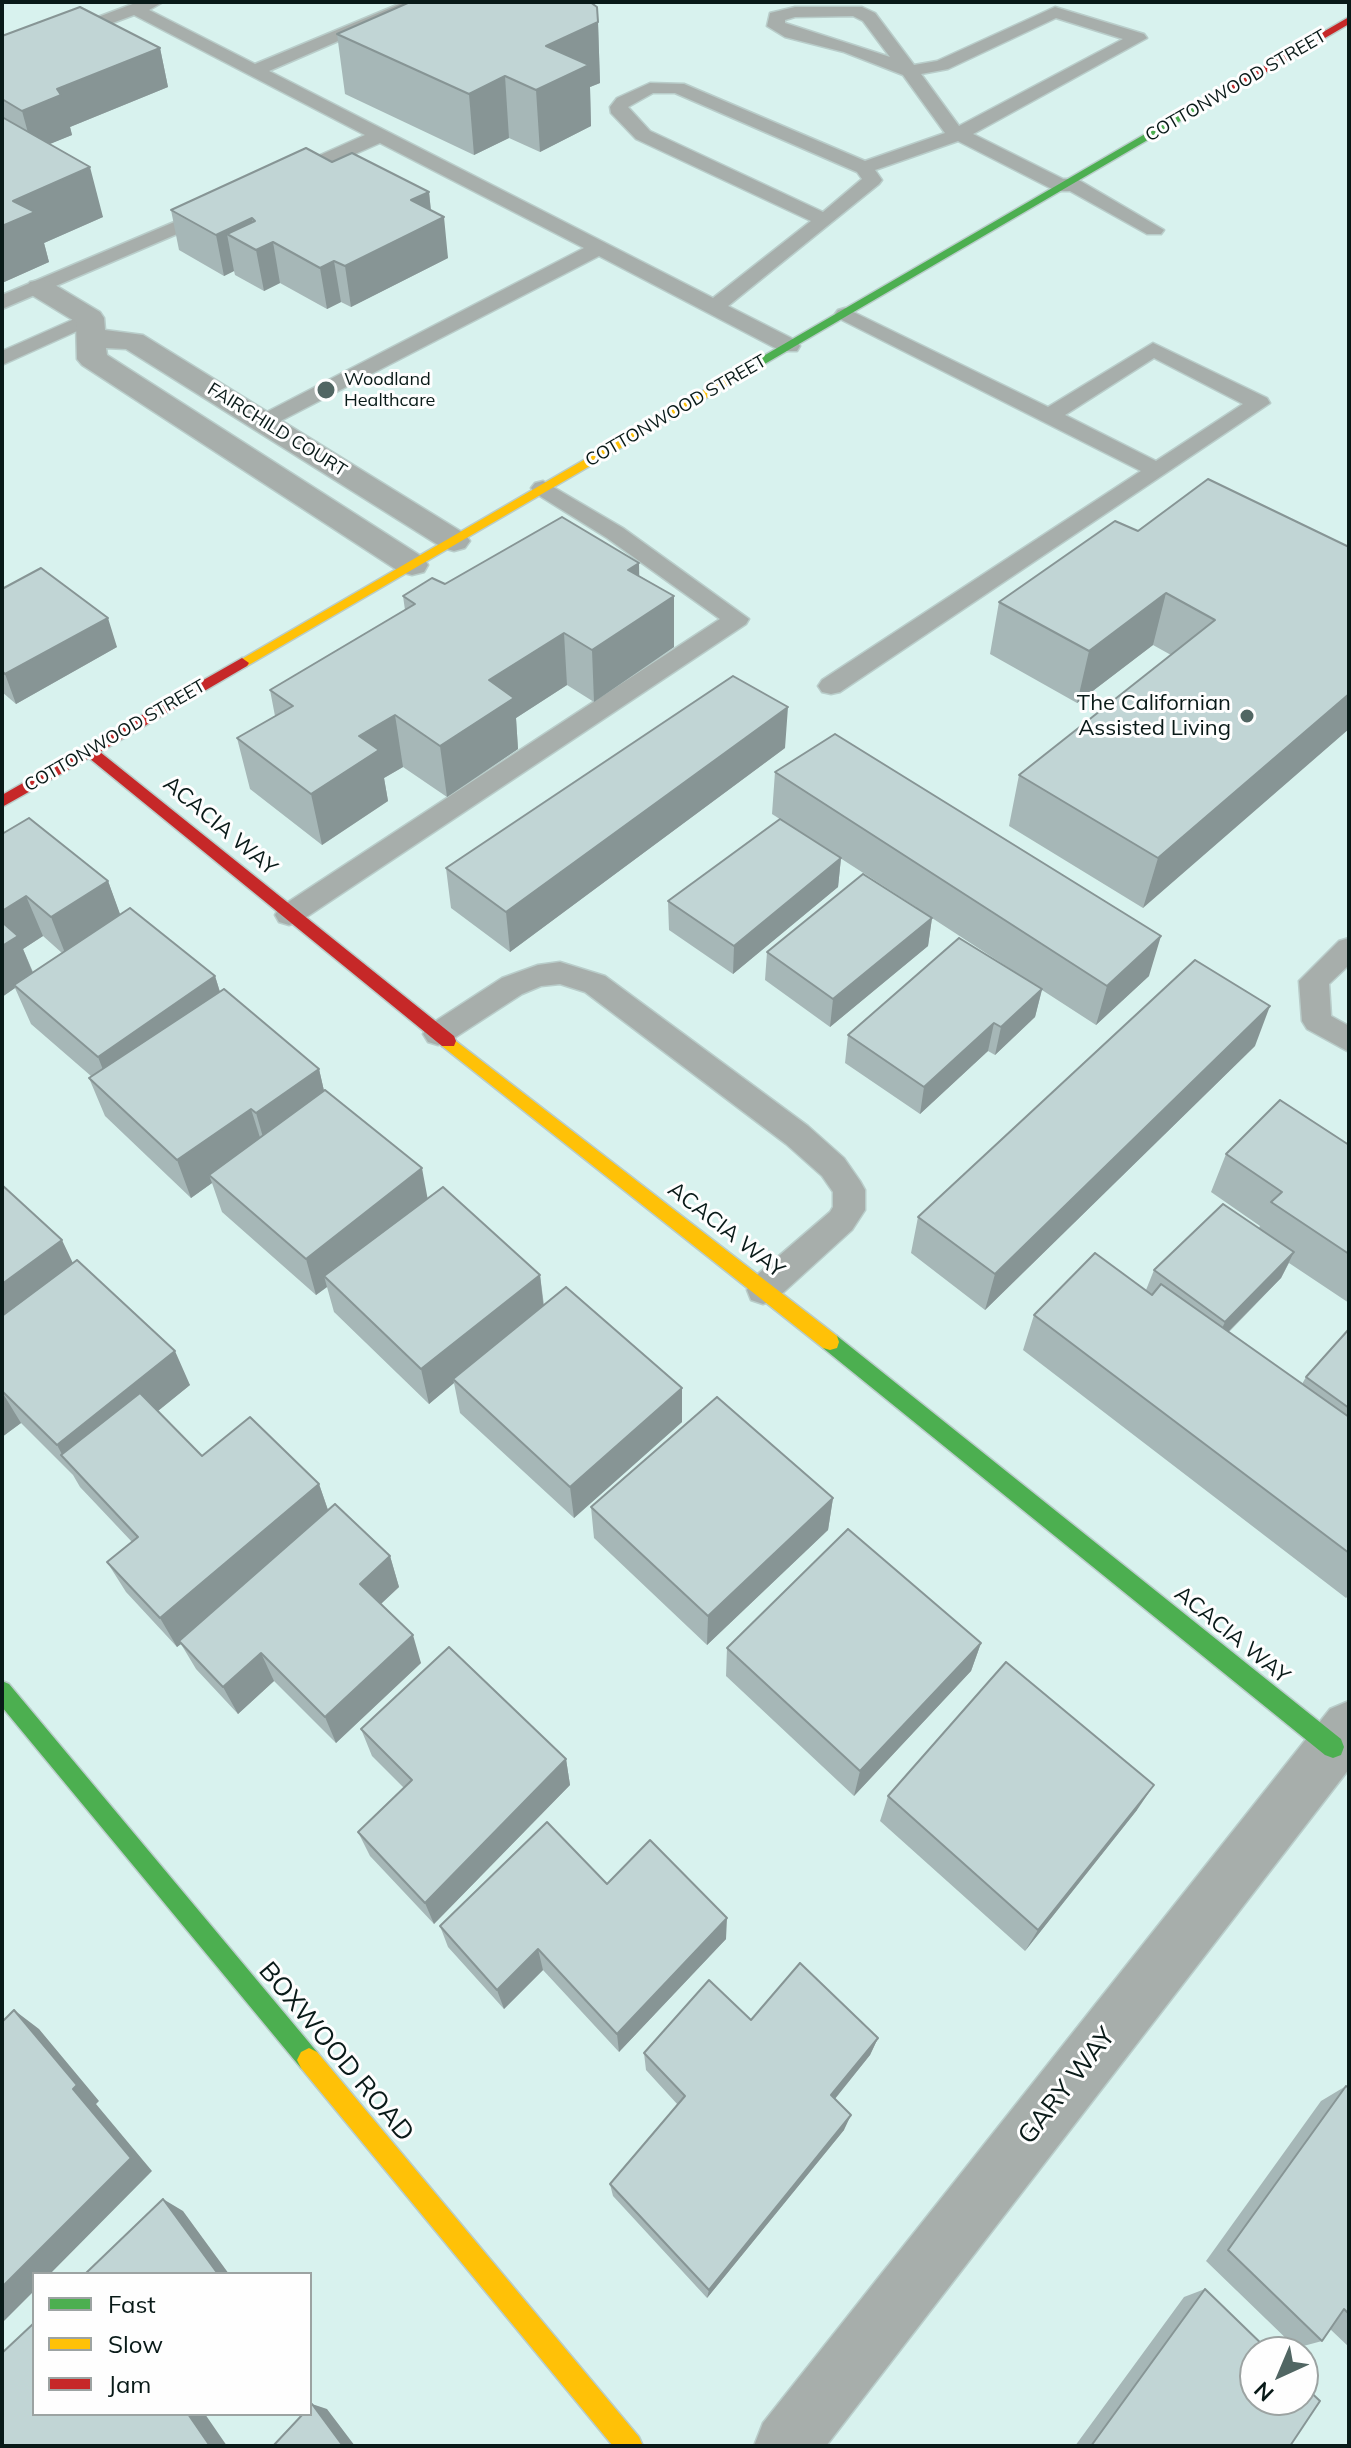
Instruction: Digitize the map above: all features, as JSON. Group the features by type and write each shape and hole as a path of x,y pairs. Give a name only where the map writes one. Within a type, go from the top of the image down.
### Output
{"street":[{"name":"COTTONWOOD STREET","path":"2,802 1349,20"},
{"name":"FAIRCHILD COURT","path":"40,288 91,328 133,341 454,541"},
{"name":"FAIRCHILD COURT","path":"91,328 92,359 412,565"},
{"name":"ACACIA WAY","path":"89,751 289,915 763,1290 1341,1737"},
{"name":"BOXWOOD ROAD","path":"2,1691 630,2446"},
{"name":"GARY WAY","path":"786,2446 1341,1737"}],"lane":[{"path":"2,59 154,2"},
{"path":"254,71 419,2"},
{"path":"135,9 789,346"},
{"path":"864,168 959,134 1138,38 1055,12 942,65 909,71 850,48 791,33 776,26 776,17 795,12 856,11 869,17 909,71 952,130 959,134 1067,185 1154,230"},
{"path":"715,307 825,220 872,180 864,168 678,88 650,88 623,102 619,107 624,119 643,135 825,220"},
{"path":"269,186 379,136"},
{"path":"2,303 232,203"},
{"path":"265,422 600,248"},
{"path":"845,314 1157,470"},
{"path":"2,359 91,328"},
{"path":"831,686 1259,403 1153,349 1050,415"},
{"path":"289,915 737,619 615,533 543,488"},
{"path":"1349,948 1314,981 1317,1021 1349,1041"},
{"path":"438,1034 512,986 538,976 560,973 578,977 595,984 797,1135 833,1167 849,1190 849,1210 841,1221 763,1290"}],"building":[{"path":"410,2 590,2 597,7 598,22 546,46 589,65 536,90 505,76 469,94 337,34"},
{"path":"80,7 160,48 57,89 61,95 22,111 2,99 2,36"},
{"path":"2,117 90,167 13,201 35,212 2,226"},
{"path":"306,148 332,162 352,153 429,192 411,200 444,217 345,266 334,261 320,268 273,242 256,250 227,234 255,221 252,218 216,235 171,210"},
{"name":"The Californian Assisted Living","path":"1208,479 1349,547 1349,694 1158,858 1019,775 1215,620 1166,593 1089,651 999,602 1115,521 1138,531"},
{"path":"562,517 639,563 628,570 674,596 592,650 564,633 489,680 514,698 440,746 395,715 359,736 379,750 311,794 237,738 293,706 270,690 415,604 403,596 432,578 445,584"},
{"path":"41,568 108,618 5,674 2,671 2,589"},
{"path":"733,676 788,707 506,912 446,868"},
{"path":"835,734 1161,936 1107,986 775,772"},
{"path":"29,818 108,881 51,917 26,896 2,911 2,834"},
{"path":"780,819 841,858 734,946 668,901"},
{"path":"863,874 932,918 833,999 767,952"},
{"path":"130,908 215,976 98,1057 14,985"},
{"path":"2,922 18,936 2,946"},
{"path":"959,938 1042,989 1001,1027 994,1023 924,1087 848,1035"},
{"path":"1195,960 1270,1006 995,1274 918,1217"},
{"path":"224,989 319,1069 256,1113 251,1109 177,1160 89,1078"},
{"path":"325,1090 422,1168 306,1259 209,1175"},
{"path":"1280,1100 1349,1145 1349,1254 1271,1202 1282,1192 1226,1154"},
{"path":"2,1185 62,1240 2,1284"},
{"path":"443,1187 540,1275 421,1369 324,1276"},
{"path":"1223,1204 1294,1252 1225,1322 1154,1270"},
{"path":"1095,1253 1152,1295 1161,1284 1349,1417 1349,1553 1034,1315"},
{"path":"77,1260 175,1351 57,1445 2,1391 2,1316"},
{"path":"566,1287 682,1388 570,1487 453,1379"},
{"path":"1349,1329 1349,1408 1306,1377"},
{"path":"140,1393 202,1456 250,1417 319,1484 160,1618 107,1562 138,1537 61,1455"},
{"path":"717,1397 833,1498 708,1616 591,1507"},
{"path":"335,1504 390,1556 360,1584 413,1635 325,1717 261,1653 223,1687 179,1641"},
{"path":"848,1529 981,1643 860,1771 727,1648"},
{"path":"449,1647 566,1759 425,1903 358,1832 412,1780 361,1729"},
{"path":"1006,1662 1154,1785 1038,1930 888,1796"},
{"path":"547,1822 607,1884 650,1840 727,1918 617,2034 538,1949 497,1990 440,1926"},
{"path":"800,1963 878,2038 831,2095 851,2115 709,2290 610,2184 685,2096 644,2053 709,1980 751,2020"},
{"path":"14,2010 77,2085 73,2089 131,2158 2,2287 2,2022"},
{"path":"1346,2086 1349,2088 1349,2314 1344,2309 1322,2341 1228,2250"},
{"path":"163,2199 217,2272 87,2272"},
{"path":"1205,2289 1253,2336 1239,2336 1239,2416 1310,2416 1290,2446 1091,2446"},
{"path":"32,2325 32,2416 189,2416 210,2446 2,2446 2,2353"},
{"path":"312,2404 343,2446 273,2446 301,2416 312,2416"}],"traffic: fast":[{"path":"735,376 1211,100"},
{"path":"830,1342 1333,1747"},
{"path":"2,1691 309,2060"}],"traffic: slow":[{"path":"242,663 735,376"},
{"path":"448,1041 830,1342"},
{"path":"309,2060 630,2446"}],"traffic: jam":[{"path":"1211,100 1349,20"},
{"path":"2,802 242,663"},
{"path":"89,751 448,1041"}],"place":[{"name":"Woodland Healthcare","path":"326,390"},
{"name":"The Californian Assisted Living","path":"1247,716"}]}
